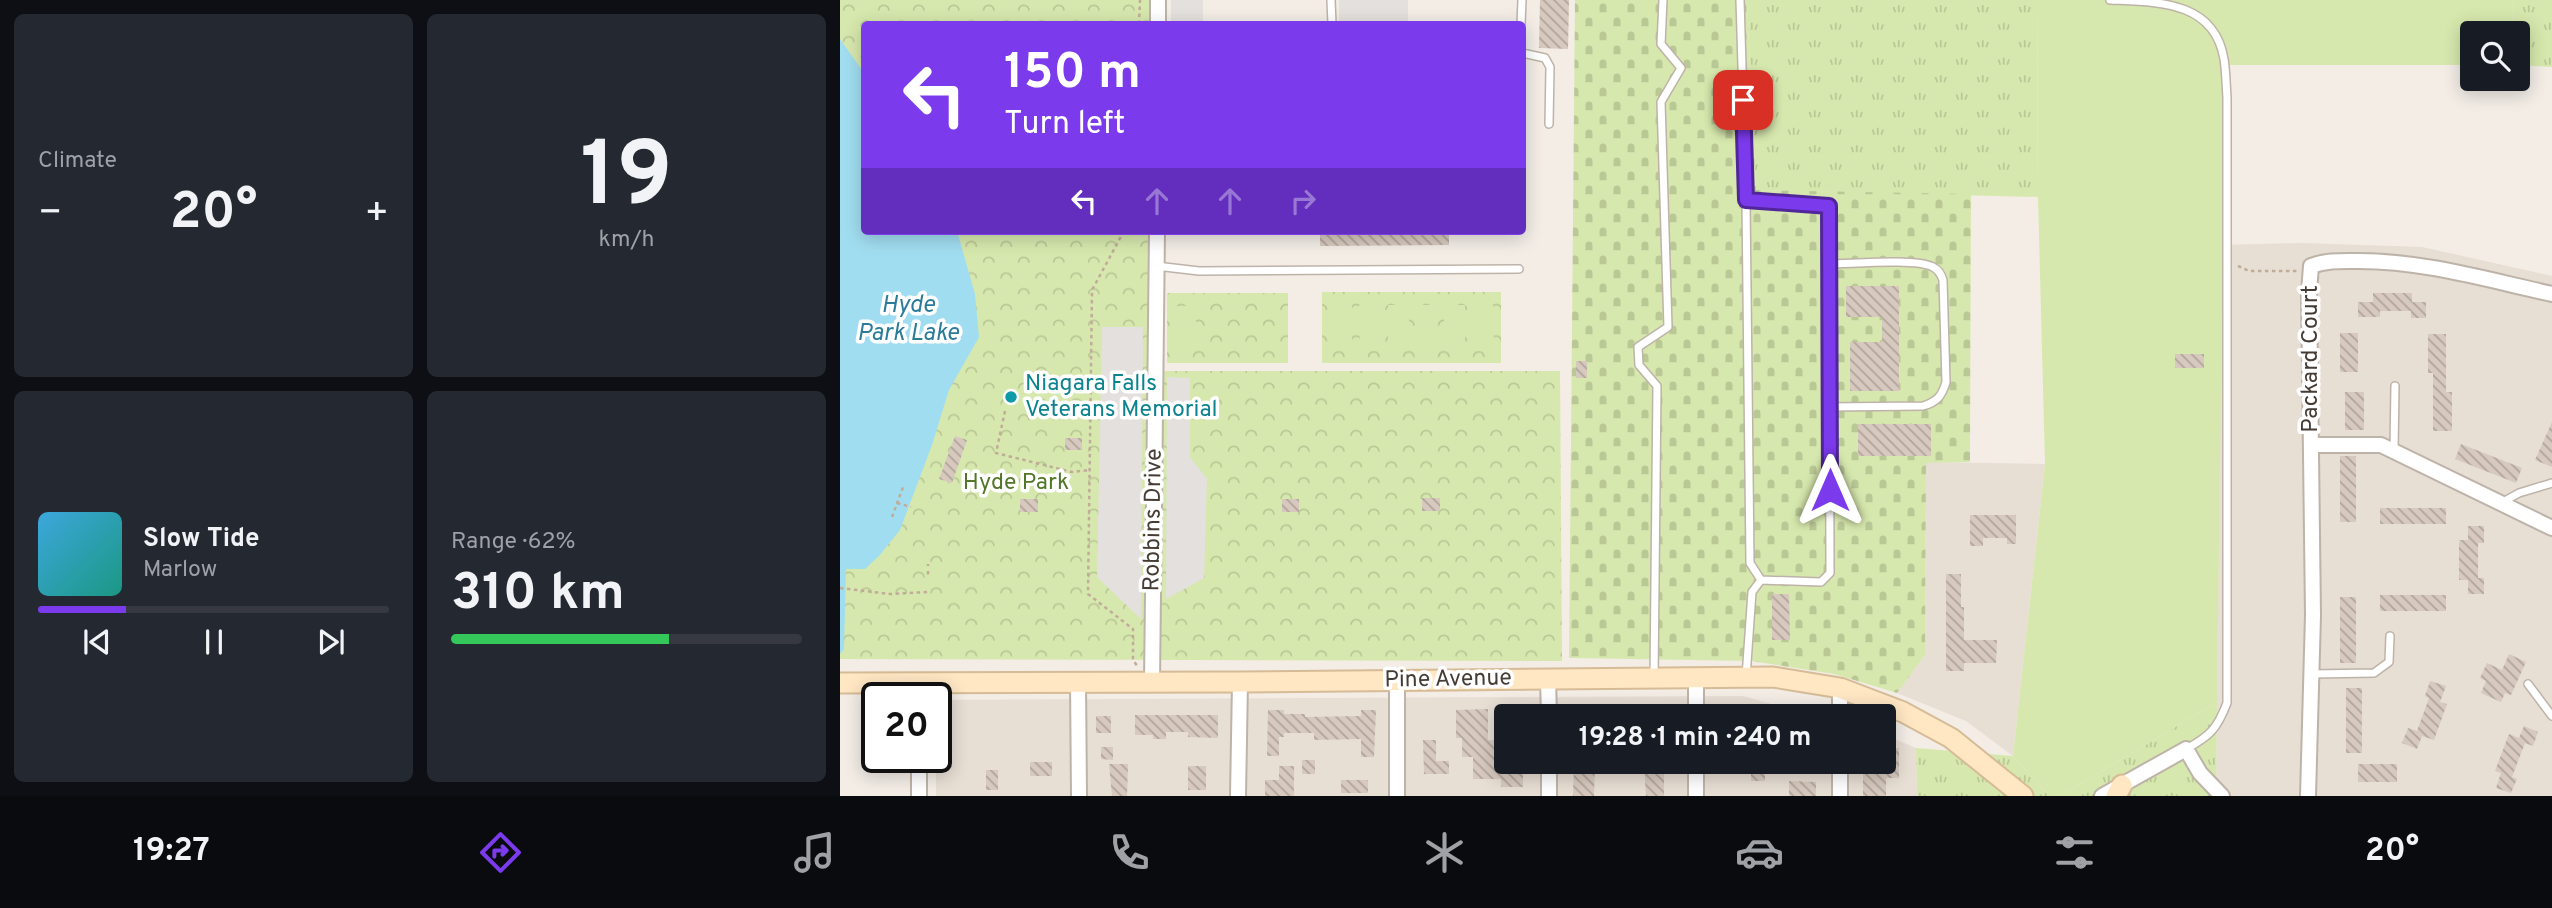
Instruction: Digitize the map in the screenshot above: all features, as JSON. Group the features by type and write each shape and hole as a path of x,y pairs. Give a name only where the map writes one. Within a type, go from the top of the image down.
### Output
{"main road":[{"name":"Pine Avenue","path":"952,689 1078,682 1773,677 1840,688 1903,712 1951,738 2023,796"},
{"name":"Pine Avenue","path":"842,683 861,685"}],"street":[{"path":"1158,0 1158,21"},
{"name":"Robbins Drive","path":"1152,682 1157,235"},
{"name":"Packard Court","path":"2308,796 2311,674 2311,266 2324,261 2379,261 2434,268 2552,294"},
{"name":"Packard Court","path":"2311,445 2381,444 2552,528"},
{"path":"1548,679 1549,704"},
{"path":"1696,679 1696,704"},
{"path":"1397,681 1397,796"},
{"path":"1078,682 1079,796"},
{"path":"1238,796 1240,682"},
{"path":"1840,688 1840,704"},
{"path":"2102,796 2119,790 2186,749 2200,773 2222,796"},
{"path":"919,773 919,796"},
{"path":"1549,774 1549,796"},
{"path":"1696,774 1696,796"},
{"path":"1840,774 1840,796"}],"lane":[{"path":"1331,0 1332,21"},
{"path":"1521,0 1521,21"},
{"path":"1654,679 1657,386 1639,365 1638,346 1668,327 1661,102 1681,68 1661,44 1663,0"},
{"path":"1740,0 1746,200 1750,563 1761,580"},
{"path":"2110,0 2174,4 2193,13 2212,28 2224,56 2227,97 2227,703 2220,723 2207,738 2186,749"},
{"path":"1526,54 1545,58 1550,67 1549,124"},
{"path":"1746,200 1829,206 1830,573 1821,582 1761,580"},
{"path":"1829,264 1909,264 1931,266 1939,271 1943,280 1946,382 1943,394 1935,403 1923,407 1829,407"},
{"path":"1156,266 1199,271 1519,269"},
{"path":"2394,451 2395,386"},
{"path":"2500,503 2519,493 2552,483"},
{"path":"1746,678 1752,593 1761,580"},
{"path":"2311,674 2374,673 2389,662 2390,636"},
{"path":"2528,684 2552,716"}],"path":[{"path":"1139,21 1140,0"},
{"path":"1122,235 1092,290 1088,594 1133,629 1133,660 1152,682"},
{"path":"2235,265 2249,271 2300,271"},
{"path":"1005,411 996,453 1072,472 1090,470"},
{"path":"891,517 903,487"},
{"path":"897,503 911,507"},
{"path":"840,588 866,593 928,592"}],"shaded area":[{"path":"1171,0 1203,0 1203,21 1171,21"},
{"path":"1339,0 1408,0 1408,21 1339,21"},
{"path":"2302,243 2422,247 2552,276 2552,796 2216,796 2222,245"},
{"path":"1102,327 1143,327 1141,619 1097,577"},
{"path":"1167,377 1190,378 1190,457 1207,479 1204,578 1166,599"},
{"path":"1926,462 2045,464 2013,756 1966,721 1897,693 1925,655"},
{"path":"1743,696 1771,704 1494,704 1494,774 1896,774 1896,740 1916,748 1917,796 936,796 936,773 952,773 952,700"}],"green space":[{"name":"Hyde Park","path":"840,0 1151,0 1151,21 861,21 861,235 1150,235 1150,371 1560,371 1562,661 840,659"},
{"path":"1575,0 1747,0 1756,190 1971,194 1970,462 1926,463 1925,655 1897,693 1834,674 1751,661 1569,658"},
{"path":"1747,0 2037,0 2038,197 1756,190"},
{"path":"2037,0 2514,0 2512,21 2460,21 2460,65 2225,65 2217,702 2060,796 2049,796 2013,756 2045,464 2038,197"},
{"path":"2514,0 2552,0 2552,67 2530,66 2530,21 2512,21"},
{"path":"1322,292 1501,292 1501,363 1322,363"},
{"path":"1167,293 1288,293 1288,363 1167,363"},
{"path":"1331,305 1352,305 1352,351 1331,351"},
{"path":"1359,305 1381,305 1381,351 1360,351"},
{"path":"1388,305 1409,305 1409,351 1388,351"},
{"path":"1416,305 1437,305 1437,351 1416,351"},
{"path":"1444,305 1465,305 1465,351 1444,351"},
{"path":"1472,305 1493,305 1494,351 1472,351"},
{"path":"1175,306 1196,306 1196,351 1175,351"},
{"path":"2217,702 2216,796 2060,796"},
{"path":"1916,748 2013,756 2049,796 1917,796"}],"water":[{"name":"Hyde Park Lake","path":"840,39 861,69 861,235 958,235 975,294 979,337 949,390 932,445 900,530 865,569 846,569 844,649 840,654"}],"building":[{"path":"1540,0 1569,0 1568,49 1539,48"},
{"path":"1320,235 1449,235 1449,245 1320,246"},
{"path":"1846,286 1899,286 1899,391 1850,391 1850,342 1882,342 1882,317 1846,317"},
{"path":"2373,293 2412,293 2412,302 2426,302 2426,318 2411,318 2411,311 2380,311 2380,317 2358,317 2358,302 2373,302"},
{"path":"2340,333 2358,333 2358,372 2340,372"},
{"path":"2428,334 2446,334 2446,392 2452,392 2452,431 2433,431 2433,373 2428,373"},
{"path":"2175,354 2204,354 2204,368 2175,368"},
{"path":"1576,361 1587,361 1587,378 1576,378"},
{"path":"2345,392 2364,392 2364,430 2345,430"},
{"path":"2552,422 2552,467 2535,460"},
{"path":"1858,424 1931,424 1931,456 1858,456"},
{"path":"955,436 967,440 952,483 939,479"},
{"path":"1065,438 1082,438 1082,450 1065,450"},
{"path":"2461,444 2522,468 2516,483 2455,459"},
{"path":"2340,456 2356,456 2356,522 2340,522"},
{"path":"1422,498 1440,498 1440,511 1422,511"},
{"path":"1020,499 1038,499 1038,512 1020,512"},
{"path":"1282,499 1299,499 1299,512 1282,512"},
{"path":"2380,508 2446,508 2446,524 2380,524"},
{"path":"1970,515 2016,515 2016,544 2007,544 2007,538 1983,538 1983,546 1970,546"},
{"path":"2468,526 2484,526 2484,543 2478,543 2478,578 2484,578 2484,594 2468,594 2468,580 2459,580 2459,540 2468,540"},
{"path":"1946,574 1961,574 1964,640 1997,640 1996,663 1964,663 1964,671 1946,671"},
{"path":"1772,594 1789,594 1790,640 1772,640"},
{"path":"2380,595 2446,595 2446,611 2380,611"},
{"path":"2340,597 2356,597 2356,663 2340,663"},
{"path":"2509,654 2526,662 2511,695 2505,693 2501,702 2481,693 2486,681 2480,678 2487,663 2502,670"},
{"path":"2430,681 2446,686 2440,702 2447,704 2434,740 2422,736 2417,749 2402,743 2408,728 2417,731 2429,698 2425,696"},
{"path":"2346,688 2362,688 2362,753 2346,753"},
{"path":"1488,709 1488,740 1494,740 1494,774 1523,774 1523,787 1501,787 1501,779 1473,779 1473,757 1462,757 1462,738 1456,738 1456,710"},
{"path":"1268,710 1284,710 1284,714 1305,714 1305,717 1361,716 1361,710 1376,710 1374,757 1361,757 1361,739 1314,740 1314,733 1284,733 1284,737 1279,737 1279,756 1267,756"},
{"path":"1135,715 1218,715 1218,738 1188,737 1188,732 1166,732 1166,739 1153,739 1153,735 1135,735"},
{"path":"1096,716 1111,716 1111,733 1096,733"},
{"path":"2524,726 2538,732 2533,746 2525,743 2512,777 2517,779 2511,793 2496,788 2501,773 2495,771 2509,734 2519,738"},
{"path":"1423,740 1436,740 1436,761 1449,761 1449,774 1424,774"},
{"path":"1101,747 1113,747 1113,760 1101,759"},
{"path":"1896,748 1899,748 1899,778 1886,778 1886,796 1863,796 1863,774 1896,774"},
{"path":"1302,760 1315,760 1315,774 1302,774"},
{"path":"1030,762 1052,762 1052,776 1030,776"},
{"path":"1109,764 1128,764 1127,796 1112,796"},
{"path":"2358,764 2397,764 2397,782 2358,782"},
{"path":"1188,766 1206,766 1206,790 1188,790"},
{"path":"1279,766 1294,766 1294,796 1265,796 1265,780 1279,780"},
{"path":"986,770 998,770 998,790 986,790"},
{"path":"1574,774 1595,774 1594,796 1573,796"},
{"path":"1645,774 1664,774 1664,796 1646,796"},
{"path":"1751,774 1765,774 1765,781 1751,781"},
{"path":"1341,780 1368,780 1368,793 1341,793"},
{"path":"1789,781 1816,782 1816,796 1789,796"}],"place":[{"name":"Niagara Falls Veterans Memorial","path":"1011,397"}],"route":[{"path":"1743,100 1746,200 1829,206 1830,490"}]}
